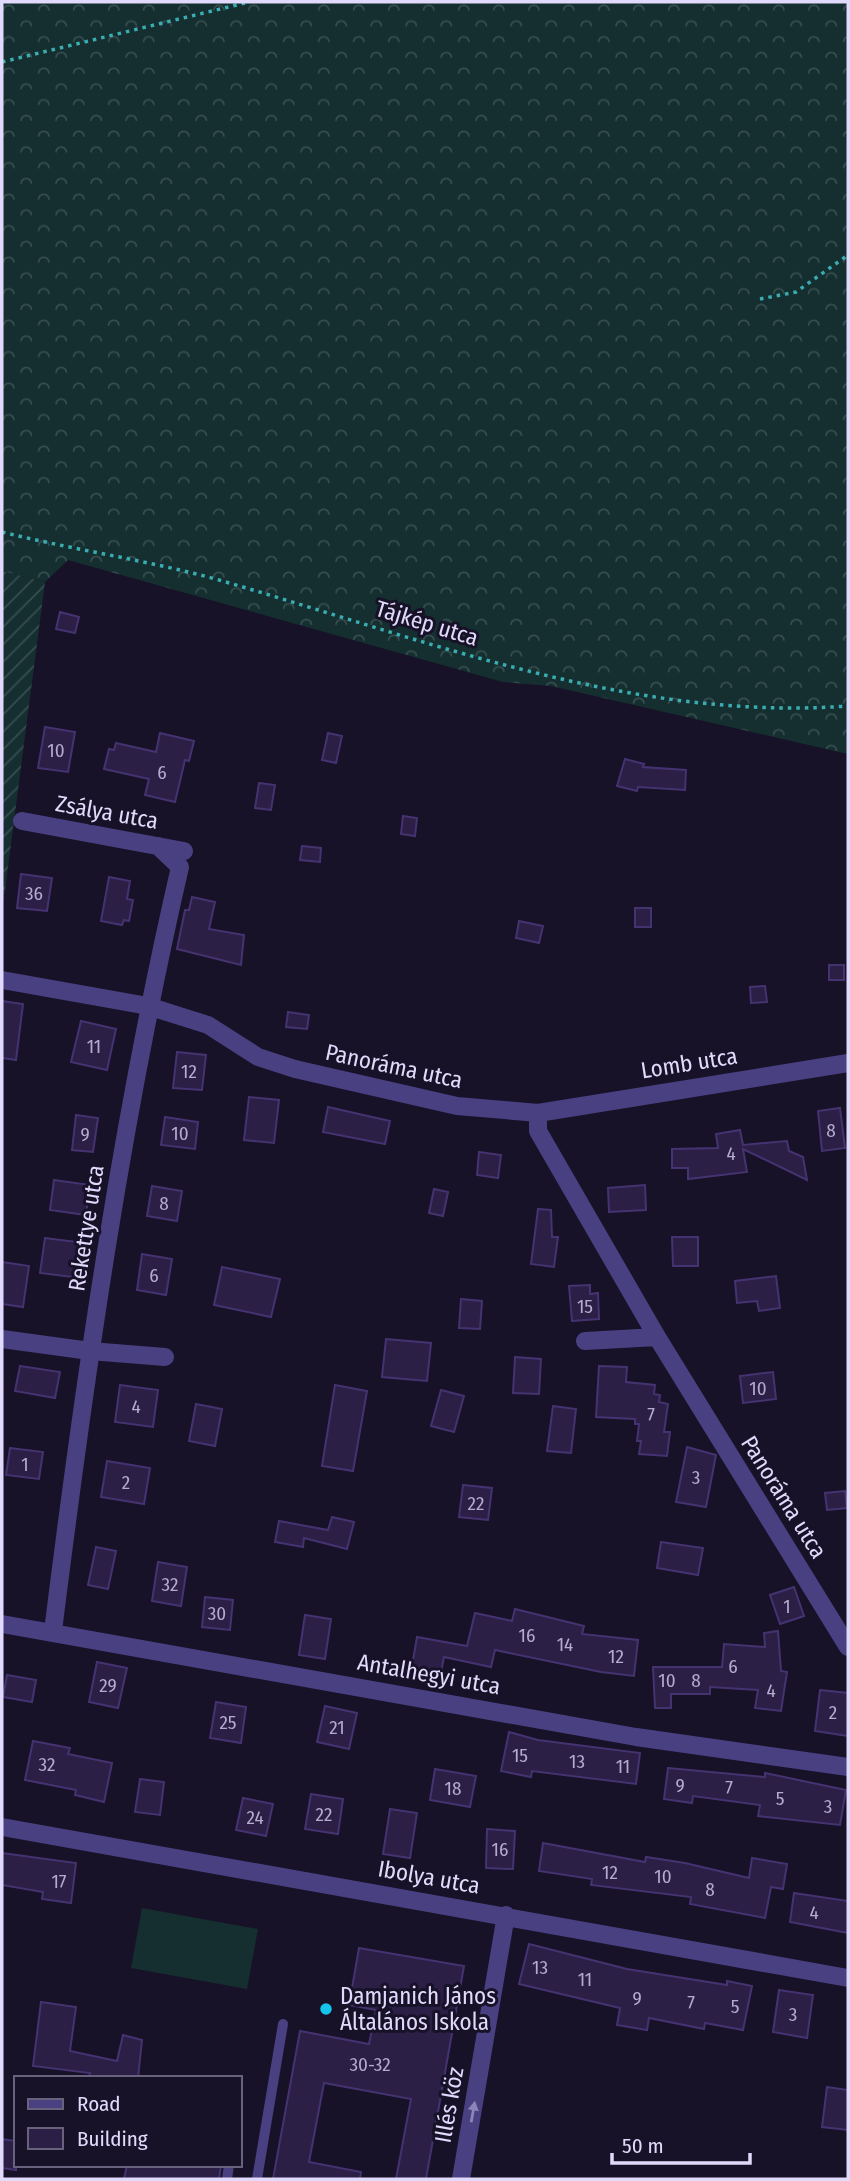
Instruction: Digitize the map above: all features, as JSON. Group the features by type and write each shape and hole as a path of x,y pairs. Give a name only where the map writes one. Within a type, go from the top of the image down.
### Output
{"street":[{"name":"Zsálya utca","path":"22,821 184,851"},
{"name":"Rekettye utca","path":"53,1631 90,1351 148,1006 180,867 158,846"},
{"name":"Panoráma utca","path":"2,980 148,1006 208,1025 258,1057 295,1069 457,1106 538,1112 538,1131 657,1336 848,1647"},
{"name":"Lomb utca","path":"538,1112 848,1063"},
{"path":"585,1341 657,1336"},
{"path":"2,1339 90,1351 165,1357"},
{"name":"Antalhegyi utca","path":"2,1624 636,1737 848,1767"},
{"name":"Ibolya utca","path":"2,1827 848,1978"},
{"name":"Illés köz","path":"461,2179 506,1915"}],"lane":[{"path":"257,2179 283,2024"}],"path":[{"path":"2,62 249,2"},
{"path":"760,299 796,292 848,255"},
{"name":"Tájkép utca","path":"2,532 72,550 176,568 572,683 670,700 764,706 848,706"}],"green space":[{"path":"2,2 848,2 848,754 551,686 503,682 68,560 45,582 2,571"},
{"path":"2,571 45,582 2,913"},
{"path":"142,1908 258,1929 247,1989 131,1968"}],"building":[{"path":"60,612 79,617 75,633 56,629"},
{"path":"45,727 75,732 68,772 38,768"},
{"path":"160,733 194,741 189,761 185,760 175,802 145,795 149,779 104,769 109,749 114,750 116,743 156,752"},
{"path":"328,733 342,736 336,763 322,760"},
{"path":"625,759 644,764 643,767 686,770 685,790 638,787 637,791 617,786"},
{"path":"259,783 275,785 271,810 255,808"},
{"path":"403,816 417,818 415,836 401,834"},
{"path":"302,846 321,848 320,862 300,860"},
{"path":"21,874 52,878 47,911 17,908"},
{"path":"109,877 130,881 127,899 133,900 129,921 124,920 122,925 101,921"},
{"path":"192,897 215,902 209,929 244,935 241,965 177,949 185,910 189,910"},
{"path":"635,908 651,908 651,927 635,927"},
{"path":"519,921 543,926 539,943 516,938"},
{"path":"829,965 844,965 844,980 829,980"},
{"path":"765,986 767,1002 751,1003 750,987"},
{"path":"2,1001 23,1004 16,1060 2,1058"},
{"path":"288,1012 309,1015 307,1029 286,1027"},
{"path":"81,1021 116,1029 107,1070 71,1062"},
{"path":"177,1052 206,1055 202,1090 173,1088"},
{"path":"249,1097 279,1100 274,1143 244,1140"},
{"path":"328,1107 390,1121 385,1144 323,1132"},
{"path":"840,1108 845,1148 822,1151 818,1111"},
{"path":"76,1115 98,1118 93,1152 72,1150"},
{"path":"165,1117 198,1122 195,1149 161,1145"},
{"path":"740,1130 743,1145 787,1141 789,1151 803,1157 807,1180 743,1149 747,1172 688,1179 688,1168 672,1168 672,1149 718,1148 716,1134"},
{"path":"479,1152 501,1155 498,1178 477,1175"},
{"path":"54,1180 90,1185 86,1215 50,1210"},
{"path":"645,1185 646,1210 609,1212 608,1188"},
{"path":"152,1186 182,1191 177,1221 147,1216"},
{"path":"434,1189 448,1192 443,1216 429,1213"},
{"path":"538,1209 551,1210 552,1237 558,1237 554,1267 531,1264"},
{"path":"672,1237 698,1237 698,1266 673,1266"},
{"path":"45,1238 85,1243 80,1278 40,1273"},
{"path":"142,1254 172,1259 166,1295 137,1290"},
{"path":"2,1262 29,1266 23,1307 2,1304"},
{"path":"222,1267 280,1279 271,1317 214,1305"},
{"path":"776,1276 780,1308 759,1311 757,1301 737,1303 735,1281"},
{"path":"590,1285 590,1294 598,1293 599,1319 572,1321 569,1286"},
{"path":"461,1299 482,1301 480,1329 459,1328"},
{"path":"386,1339 431,1343 427,1381 382,1377"},
{"path":"515,1357 541,1359 539,1394 513,1393"},
{"path":"20,1366 60,1372 55,1398 15,1391"},
{"path":"599,1366 627,1367 626,1382 655,1385 654,1394 660,1395 659,1402 668,1404 664,1432 670,1432 667,1456 639,1454 641,1441 637,1441 639,1424 635,1424 635,1419 596,1417"},
{"path":"773,1372 776,1399 743,1403 740,1376"},
{"path":"120,1385 158,1390 153,1427 115,1422"},
{"path":"335,1385 367,1391 353,1471 322,1466"},
{"path":"441,1390 464,1396 454,1432 431,1426"},
{"path":"196,1404 222,1409 215,1446 189,1441"},
{"path":"553,1406 576,1409 571,1453 547,1451"},
{"path":"687,1447 716,1455 706,1507 676,1502"},
{"path":"10,1448 43,1452 39,1479 6,1475"},
{"path":"107,1461 150,1468 144,1504 101,1497"},
{"path":"463,1485 492,1488 488,1520 459,1517"},
{"path":"845,1491 847,1508 827,1510 825,1493"},
{"path":"332,1517 354,1522 347,1549 304,1538 303,1547 275,1542 279,1521 328,1530"},
{"path":"661,1542 703,1548 698,1575 657,1568"},
{"path":"96,1547 116,1551 108,1589 88,1585"},
{"path":"158,1562 187,1567 181,1606 152,1601"},
{"path":"794,1587 804,1616 780,1624 770,1595"},
{"path":"205,1597 233,1600 230,1630 202,1627"},
{"path":"515,1609 584,1626 582,1634 638,1640 634,1676 601,1672 495,1650 491,1667 444,1657 441,1672 412,1666 417,1637 467,1646 475,1613 512,1621"},
{"path":"305,1615 331,1619 325,1659 299,1655"},
{"path":"778,1631 781,1671 787,1672 781,1711 755,1708 758,1690 710,1687 710,1694 671,1694 671,1708 655,1708 653,1667 722,1667 724,1644 765,1647 764,1633"},
{"path":"97,1662 127,1668 118,1708 89,1702"},
{"path":"7,1675 36,1680 32,1702 3,1697"},
{"path":"820,1690 848,1693 848,1736 815,1731"},
{"path":"216,1702 246,1707 241,1743 210,1738"},
{"path":"325,1706 357,1713 349,1749 317,1742"},
{"path":"509,1732 538,1740 640,1753 636,1784 532,1771 531,1777 501,1771"},
{"path":"33,1741 70,1748 68,1754 112,1763 104,1802 75,1795 76,1790 25,1780"},
{"path":"668,1768 765,1777 765,1773 846,1790 840,1825 758,1816 760,1805 693,1796 692,1803 664,1799"},
{"path":"435,1769 476,1776 470,1807 430,1800"},
{"path":"140,1779 164,1782 160,1815 135,1812"},
{"path":"311,1794 343,1799 338,1834 305,1829"},
{"path":"243,1798 273,1804 266,1836 236,1830"},
{"path":"390,1809 417,1813 410,1858 383,1854"},
{"path":"487,1829 515,1831 513,1869 486,1868"},
{"path":"543,1843 645,1862 646,1857 685,1863 749,1878 752,1858 787,1864 783,1889 771,1887 765,1918 690,1904 691,1897 591,1885 592,1879 539,1871"},
{"path":"2,1853 76,1863 71,1903 42,1899 43,1892 2,1885"},
{"path":"794,1893 848,1901 848,1933 790,1922"},
{"path":"529,1944 627,1969 727,1985 727,1981 752,1986 743,2030 705,2023 704,2029 649,2018 647,2030 617,2025 620,2008 519,1984"},
{"path":"359,1948 464,1966 426,2179 396,2179 411,2099 324,2083 309,2162 361,2172 360,2179 273,2179 300,2031 369,2044 376,2010 349,2005"},
{"path":"779,1990 813,1995 807,2038 773,2032"},
{"path":"41,2002 76,2007 70,2051 117,2061 123,2035 142,2040 138,2076 89,2076 90,2073 33,2066"},
{"path":"827,2087 848,2090 848,2130 822,2127"},
{"path":"2,2139 14,2141 16,2170 2,2168"},
{"path":"127,2167 221,2167 219,2179 124,2179"}],"place":[{"name":"Damjanich János Általános Iskola","path":"326,2009"}]}
